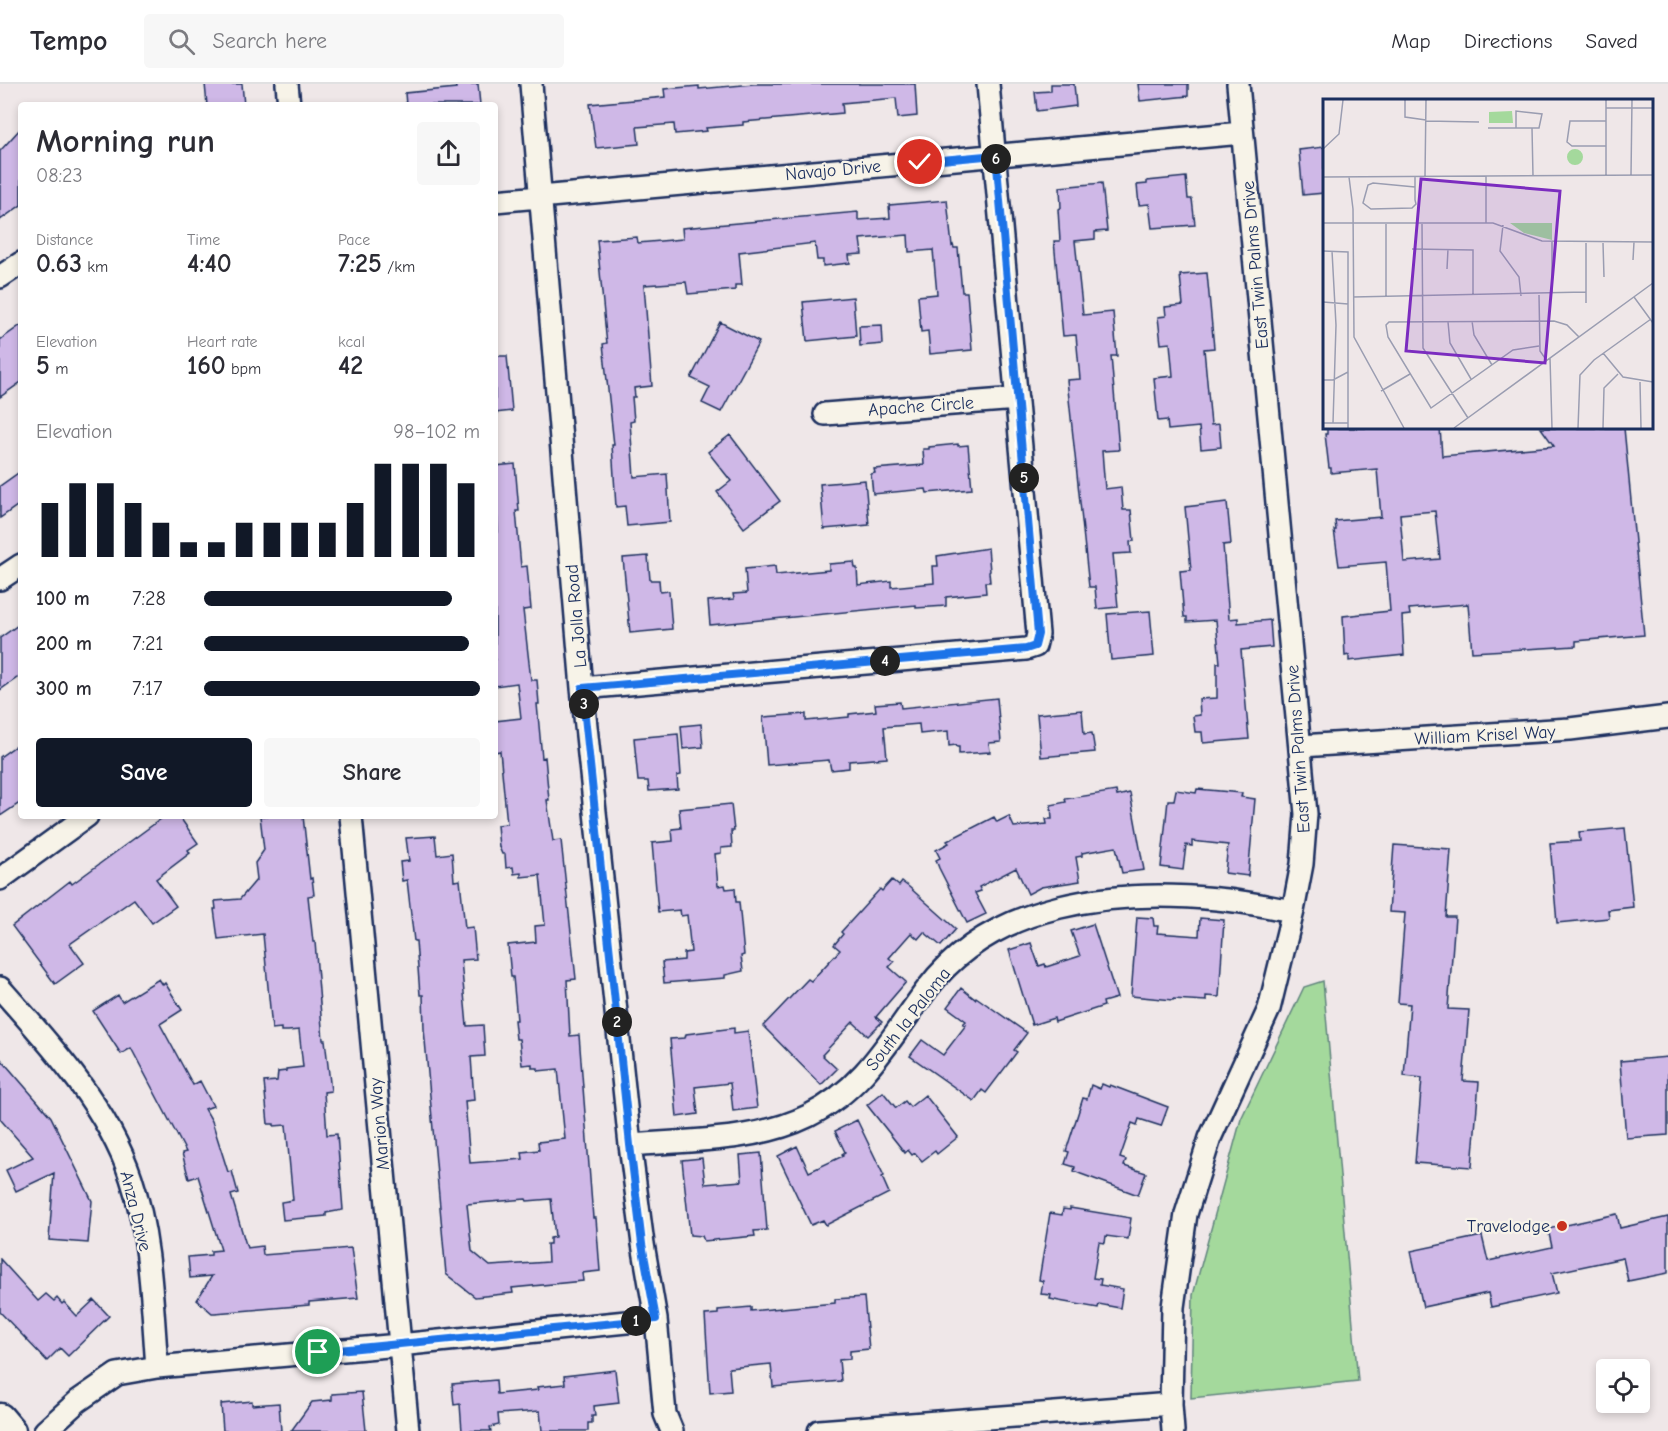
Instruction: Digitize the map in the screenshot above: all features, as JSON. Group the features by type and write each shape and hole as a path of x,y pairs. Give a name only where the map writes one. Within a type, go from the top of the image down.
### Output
{"street":[{"path":"287,84 289,102"},
{"name":"La Jolla Road","path":"531,84 582,688 630,1145 642,1244 656,1319 665,1414 672,1431"},
{"path":"582,688 1026,649 1035,646 1038,634 988,84"},
{"name":"East Twin Palms Drive","path":"1173,1431 1171,1404 1173,1307 1186,1214 1210,1138 1269,1009 1302,864 1306,814 1238,84"},
{"name":"Navajo Drive","path":"498,201 1242,133"},
{"path":"0,277 18,265"},
{"name":"Apache Circle","path":"825,414 1017,399"},
{"path":"0,579 18,566"},
{"name":"William Krisel Way","path":"1301,746 1570,729 1668,717"},
{"path":"0,879 83,819"},
{"name":"Marion Way","path":"351,819 408,1431"},
{"name":"South la Paloma","path":"630,1145 758,1134 807,1116 845,1093 873,1065 929,986 961,954 996,930 1046,910 1098,900 1154,896 1218,899 1293,911"},
{"name":"Anza Drive","path":"0,988 43,1037 103,1117 131,1177 147,1243 157,1366"},
{"path":"45,1431 78,1401 117,1374 157,1366 656,1319"},
{"path":"819,1431 1171,1404"},
{"path":"0,1418 11,1431"}],"green space":[{"path":"1323,981 1358,1381 1191,1398 1193,1295 1241,1119 1304,987"}],"building":[{"path":"205,84 242,84 244,102 207,102"},
{"path":"455,84 478,84 480,102 406,102 405,93 456,88"},
{"path":"754,84 915,84 917,116 898,118 896,98 842,103 843,113 743,122 743,125 706,128 707,131 675,134 674,124 637,127 639,144 596,148 590,104 665,97 664,89 699,86 699,89"},
{"path":"1051,84 1074,84 1076,106 1037,111 1035,92 1051,91"},
{"path":"1138,84 1188,84 1188,96 1140,101"},
{"path":"18,131 18,207 0,220 0,151"},
{"path":"1323,147 1323,193 1303,195 1299,150"},
{"path":"1186,177 1188,199 1192,199 1195,225 1152,228 1149,204 1139,205 1137,185 1147,184 1147,181"},
{"path":"1102,183 1107,231 1095,232 1095,239 1075,241 1083,315 1113,312 1117,356 1111,356 1119,450 1102,451 1105,489 1121,487 1123,510 1131,510 1134,541 1130,542 1131,553 1113,554 1118,607 1097,609 1095,587 1089,587 1067,380 1080,379 1076,335 1063,336 1054,241 1060,241 1058,209 1061,208 1060,187"},
{"path":"947,200 952,246 958,248 962,292 967,292 972,350 930,354 928,331 921,332 918,296 937,294 933,250 909,252 908,235 860,239 862,254 849,255 850,263 823,266 823,260 817,260 815,243 739,252 742,285 735,285 735,290 688,294 686,282 644,285 652,386 634,388 635,397 632,397 634,421 630,422 634,477 667,474 670,522 627,526 625,506 616,507 612,445 614,445 603,344 607,343 597,240 637,237 638,243 683,239 682,228 858,212 858,220 890,218 889,205"},
{"path":"1207,273 1214,348 1204,349 1211,425 1219,424 1221,447 1201,449 1199,427 1168,430 1167,420 1158,421 1154,378 1173,376 1170,343 1161,344 1158,317 1166,316 1165,307 1183,305 1180,275"},
{"path":"853,297 856,336 807,341 803,302"},
{"path":"720,322 759,342 721,412 702,403 710,387 691,378"},
{"path":"882,325 883,344 860,346 859,326"},
{"path":"18,327 18,384 0,397 0,340"},
{"path":"498,356 507,356 512,411 498,413"},
{"path":"1327,429 1440,429 1442,456 1554,446 1542,429 1624,429 1644,635 1576,641 1576,646 1472,652 1468,604 1409,609 1410,615 1402,616 1404,655 1349,661 1349,655 1345,656 1343,616 1390,611 1386,562 1339,566 1335,521 1381,517 1377,469 1331,473 1325,434 1327,434","holes":["1435,511 1440,559 1404,562 1400,514"]},
{"path":"730,435 780,501 744,528 717,492 731,481 708,452"},
{"path":"958,444 958,446 968,445 972,489 927,493 926,489 873,494 871,474 875,473 874,469 924,465 923,449"},
{"path":"515,464 521,567 527,566 531,609 523,610 531,680 537,680 542,758 545,757 549,800 547,800 553,841 561,840 576,979 567,980 570,1036 579,1035 593,1218 596,1218 600,1271 582,1273 583,1281 512,1288 513,1293 475,1297 446,1274 423,995 420,995 416,941 414,941 407,880 402,881 400,862 409,861 406,838 435,836 437,855 452,853 454,881 460,880 465,928 473,927 476,959 461,960 467,1026 483,1025 485,1056 471,1057 474,1100 465,1101 470,1163 523,1159 522,1152 539,1150 538,1142 565,1139 558,1069 538,1071 538,1068 532,1068 532,1064 522,1065 514,1020 517,1020 508,945 536,942 535,926 545,925 540,875 521,877 521,873 514,874 513,867 506,868 505,854 502,854 499,847 497,825 507,824 500,751 498,751 498,721 521,718 517,683 498,686 498,466","holes":["551,1199 555,1237 550,1238 550,1244 547,1244 548,1262 490,1266 472,1251 467,1204"]},
{"path":"18,473 18,505 0,518 0,486"},
{"path":"865,480 869,525 824,529 820,484"},
{"path":"1227,502 1231,544 1223,545 1229,619 1238,618 1238,623 1270,620 1272,647 1241,650 1249,739 1203,743 1202,732 1195,732 1193,716 1200,715 1199,699 1217,698 1217,663 1220,663 1216,620 1187,622 1187,617 1184,617 1180,571 1191,570 1185,507"},
{"path":"988,548 990,582 985,582 986,593 946,597 946,606 916,608 916,605 710,625 708,601 734,599 733,594 747,593 745,569 775,566 776,575 829,570 829,564 854,562 857,568 858,585 891,581 891,587 934,583 933,566 938,566 937,556"},
{"path":"648,556 650,580 659,580 660,592 669,591 672,629 630,633 623,558"},
{"path":"1150,611 1154,656 1111,660 1107,614"},
{"path":"18,625 18,677 0,690 0,638"},
{"path":"997,698 1001,742 989,743 990,752 959,754 959,747 949,746 948,731 920,734 919,724 884,727 887,758 849,761 849,768 831,770 829,760 767,765 763,717 806,714 806,721 849,717 849,714 876,711 875,704 900,702 901,708"},
{"path":"1082,710 1084,734 1092,733 1095,752 1041,757 1037,714"},
{"path":"701,724 703,747 683,749 681,726"},
{"path":"678,734 681,775 677,776 678,789 649,791 648,781 638,781 634,738"},
{"path":"18,744 18,804 0,816 0,757"},
{"path":"1197,789 1242,793 1241,797 1255,799 1248,876 1225,873 1228,845 1192,841 1192,846 1186,845 1183,870 1161,867 1168,800 1174,800 1176,790 1196,793"},
{"path":"1116,791 1117,796 1130,793 1144,870 1122,873 1116,847 1082,853 1082,856 1076,857 1080,881 1041,887 1028,894 1016,868 979,887 981,891 975,893 986,914 967,923 939,868 936,860 940,858 936,850 949,843 947,841 994,817 997,822 1009,816 1014,827 1047,824 1046,819 1052,819 1051,805 1066,802 1065,799"},
{"path":"731,804 734,831 731,831 732,847 721,848 721,853 715,854 718,886 725,885 726,889 735,888 736,902 739,902 744,955 741,956 743,971 725,975 725,978 664,983 662,962 684,960 684,953 691,952 687,915 681,916 680,910 658,912 652,843 673,841 672,829 681,828 679,809"},
{"path":"161,819 181,819 198,843 188,850 190,853 156,879 176,906 152,923 134,899 70,944 84,963 55,984 12,926 70,881 72,884"},
{"path":"260,819 303,819 314,895 308,896 313,942 315,942 323,1040 325,1040 331,1091 324,1092 327,1135 337,1134 343,1210 326,1213 326,1216 283,1220 281,1202 293,1200 286,1125 268,1124 264,1082 277,1081 278,1072 303,1067 299,1030 272,1029 263,934 218,939 215,901 240,899 257,879 255,863 264,850"},
{"path":"1625,828 1633,907 1608,910 1609,918 1557,923 1550,843 1580,841 1579,832"},
{"path":"1394,845 1451,849 1446,917 1455,917 1448,1009 1469,1010 1463,1081 1479,1082 1472,1167 1415,1163 1422,1078 1404,1076 1410,1004 1398,1003 1405,913 1389,912"},
{"path":"892,880 899,886 902,882 909,887 956,929 941,946 924,932 918,939 911,933 889,958 894,962 889,967 906,982 876,1017 882,1022 868,1036 853,1022 822,1055 837,1069 821,1085 763,1026 808,979 811,981 840,950 834,945 843,934 841,932 880,889 882,891"},
{"path":"1137,917 1153,918 1154,926 1158,926 1157,933 1199,936 1200,918 1224,920 1219,997 1206,996 1206,1001 1131,996"},
{"path":"1093,924 1117,998 1103,1002 1104,1006 1055,1022 1054,1018 1032,1025 1009,950 1031,943 1039,966 1045,964 1046,967 1080,956 1071,931"},
{"path":"159,979 163,985 165,983 182,1010 160,1024 193,1085 200,1081 213,1106 205,1109 212,1121 228,1172 232,1171 238,1193 231,1195 247,1248 262,1246 263,1255 351,1248 358,1298 309,1302 309,1305 215,1313 197,1300 212,1276 190,1278 188,1257 211,1255 211,1251 221,1250 198,1176 189,1179 182,1153 186,1152 131,1048 121,1054 93,1011 118,995 122,1002"},
{"path":"961,988 1027,1033 1014,1050 1017,1052 986,1093 982,1090 974,1101 910,1056 922,1040 943,1055 966,1025 963,1024 966,1021 947,1007"},
{"path":"734,1028 734,1033 748,1031 757,1108 733,1111 730,1083 695,1087 698,1114 677,1117 670,1039 685,1038 686,1034"},
{"path":"1668,1057 1668,1135 1626,1138 1620,1061"},
{"path":"0,1058 51,1117 92,1201 88,1243 49,1240 54,1173 16,1191 6,1170 33,1157 0,1119"},
{"path":"1102,1084 1168,1107 1161,1126 1139,1119 1137,1125 1132,1123 1120,1158 1126,1160 1124,1166 1146,1173 1138,1195 1081,1174 1074,1171 1075,1167 1065,1164 1069,1152 1066,1151 1083,1098 1087,1099 1091,1085 1100,1089"},
{"path":"883,1092 896,1108 905,1101 910,1107 925,1095 958,1137 937,1154 935,1151 922,1161 915,1153 912,1155 908,1150 905,1153 867,1105"},
{"path":"857,1120 884,1176 882,1177 889,1193 826,1225 823,1220 811,1225 778,1156 797,1146 809,1172 843,1156 845,1152 835,1131"},
{"path":"761,1153 767,1230 754,1231 755,1236 704,1241 702,1236 690,1235 682,1160 702,1158 705,1184 742,1181 740,1155"},
{"path":"1070,1208 1131,1218 1128,1239 1106,1236 1105,1243 1099,1242 1093,1278 1101,1279 1100,1285 1123,1289 1120,1308 1099,1304 1098,1308 1050,1299 1051,1295 1041,1294 1043,1281 1039,1280 1050,1213 1062,1215 1063,1209 1070,1210"},
{"path":"1617,1214 1620,1228 1668,1217 1668,1273 1628,1281 1623,1258 1552,1273 1557,1293 1491,1307 1488,1293 1423,1307 1411,1251 1482,1236 1488,1261 1552,1247 1548,1229"},
{"path":"0,1259 38,1301 46,1294 54,1301 57,1298 77,1316 94,1300 109,1316 68,1356 60,1348 47,1361 0,1312"},
{"path":"864,1297 869,1349 850,1351 850,1359 839,1360 841,1381 773,1387 771,1364 729,1368 731,1391 710,1393 705,1315 718,1314 718,1310 751,1307 751,1311 835,1303 835,1299"},
{"path":"615,1370 619,1403 594,1406 595,1416 592,1416 592,1423 588,1423 588,1431 542,1431 540,1411 498,1414 499,1425 490,1427 491,1431 462,1431 460,1404 454,1405 452,1384 496,1380 497,1394 538,1390 537,1387 565,1384 564,1376"},
{"path":"362,1392 366,1431 291,1431 312,1402 332,1400 332,1394"},
{"path":"252,1401 252,1405 279,1403 281,1431 223,1431 221,1404"}],"place":[{"name":"Travelodge","path":"1562,1226"}],"route":[{"path":"318,1352 656,1319 642,1244 630,1145 582,688 1026,649 1035,646 1038,634 996,155 920,162"}]}
